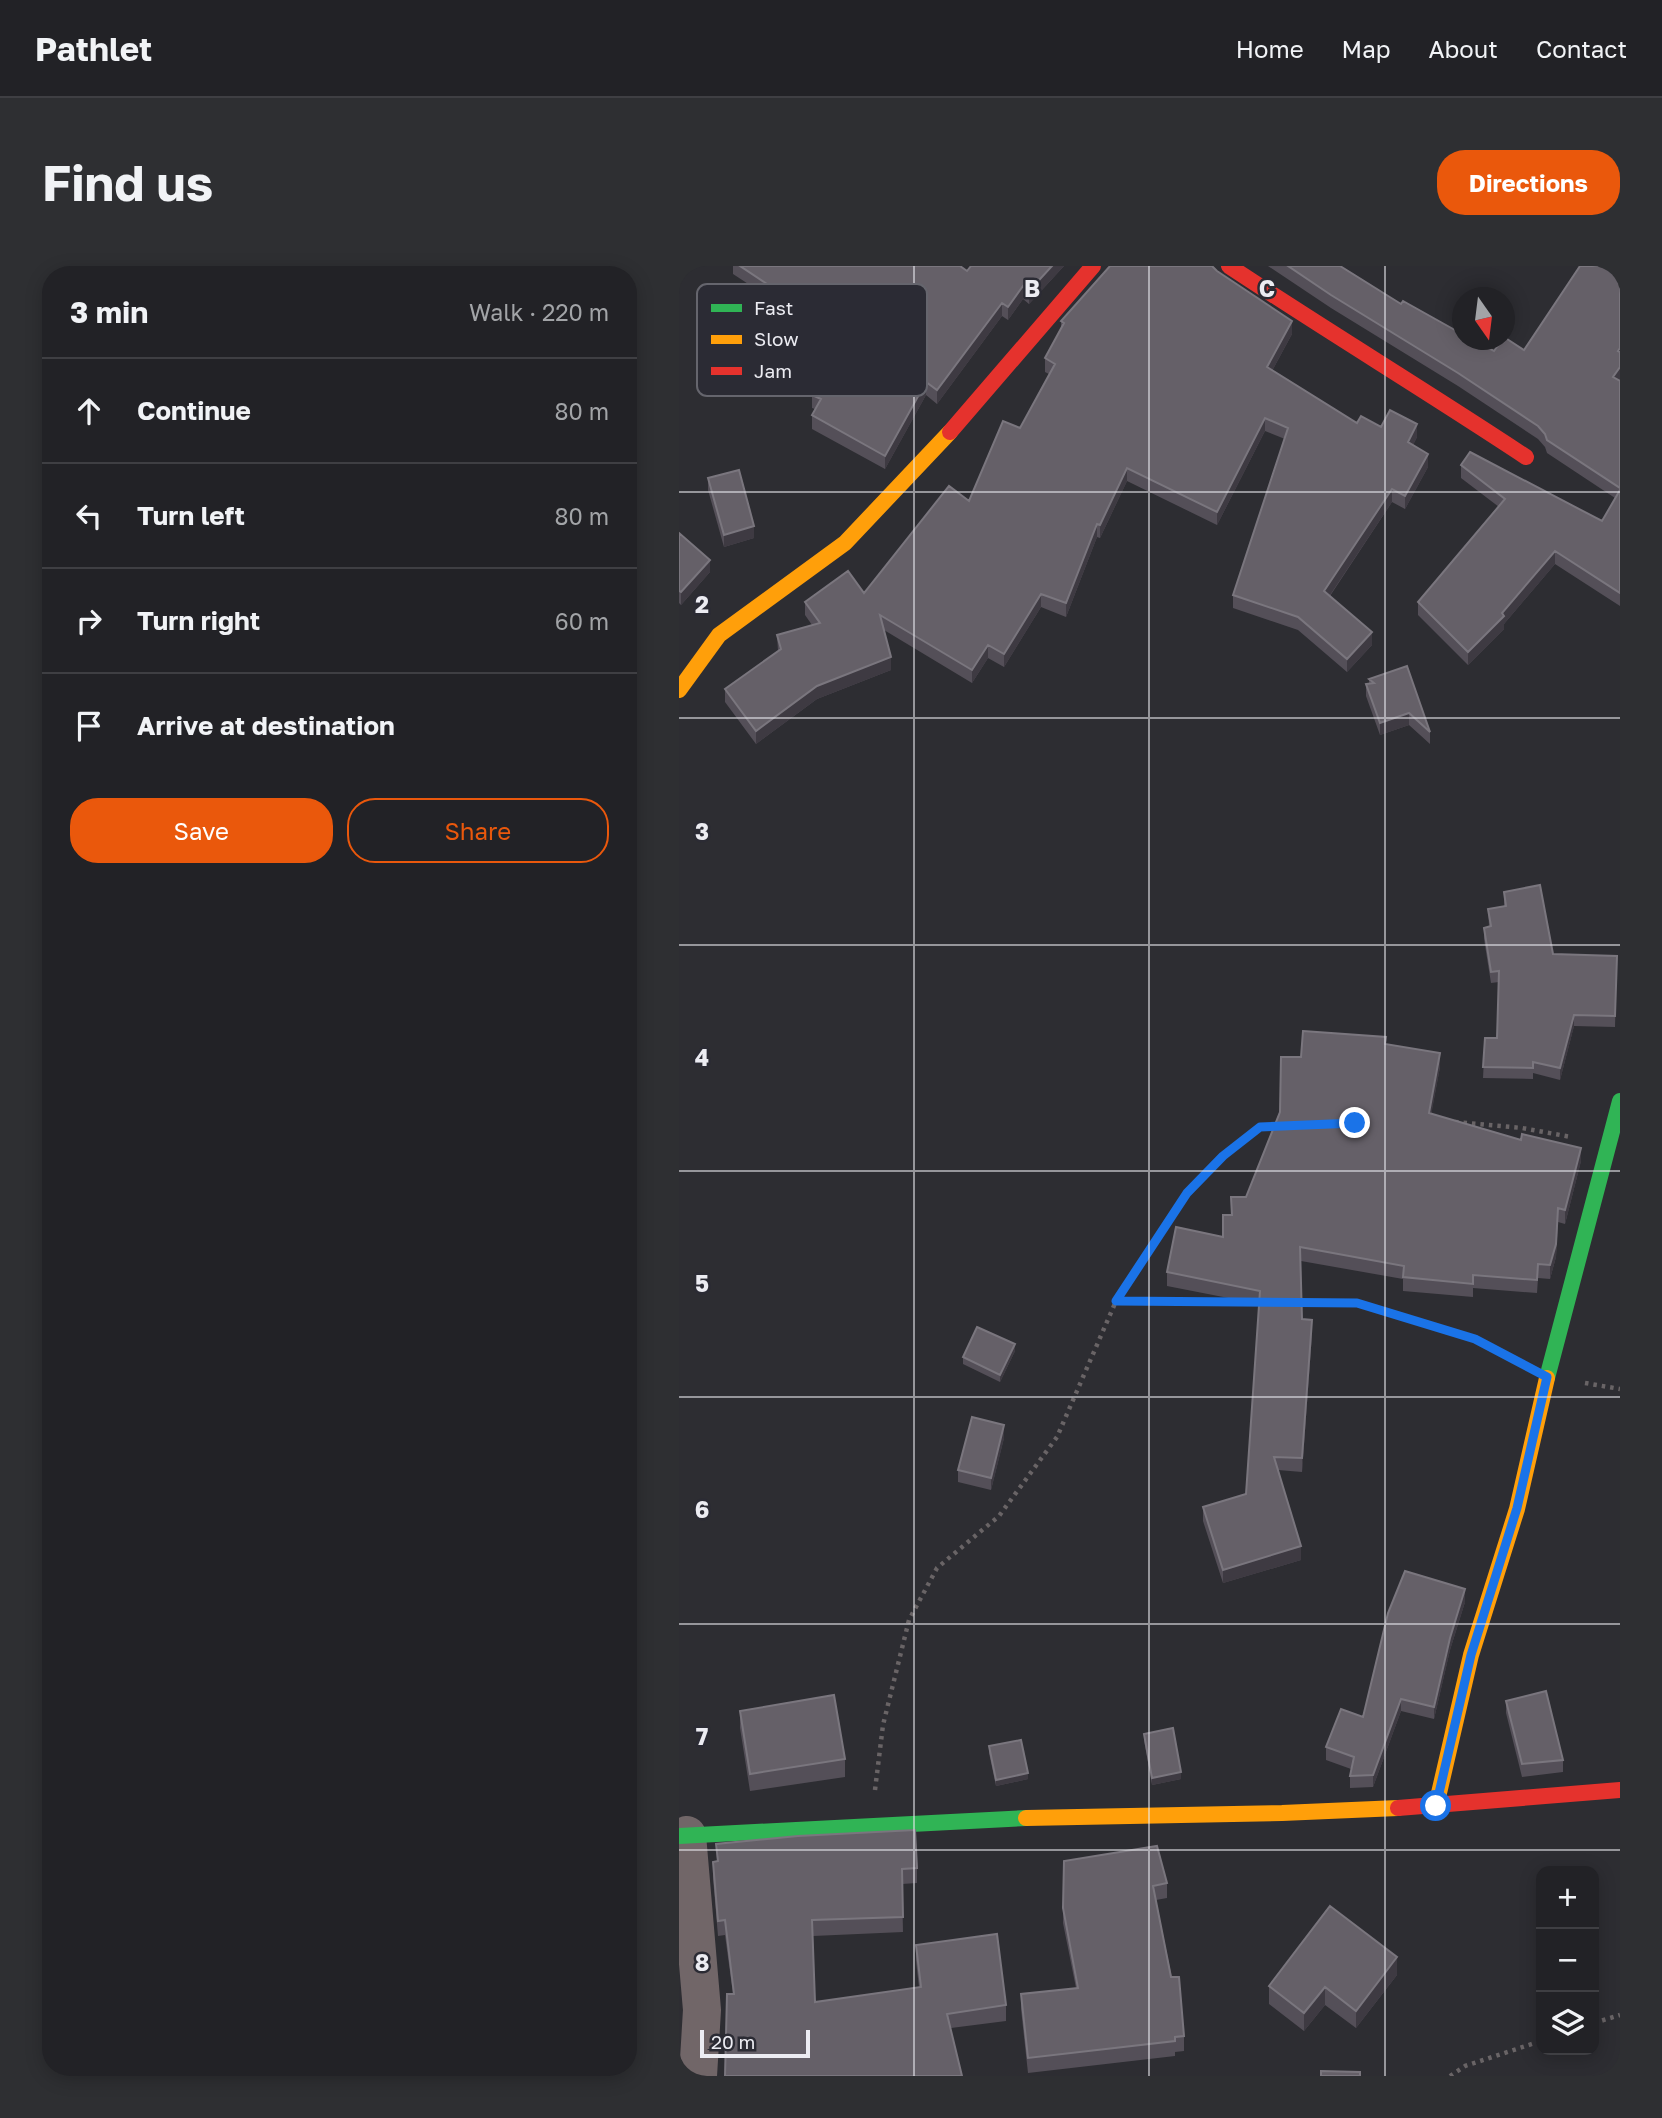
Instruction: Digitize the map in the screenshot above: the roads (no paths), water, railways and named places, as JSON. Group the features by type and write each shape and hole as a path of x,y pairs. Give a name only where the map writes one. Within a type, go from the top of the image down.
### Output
{"street":[{"path":"679,690 719,635 845,543 937,447 1093,266"},
{"path":"1230,266 1319,326 1526,457"},
{"path":"1436,1806 1471,1655 1517,1508 1547,1377 1620,1101"},
{"path":"698,2076 702,2010 683,1835 1045,1817 1282,1813 1436,1806 1620,1790"}]}
